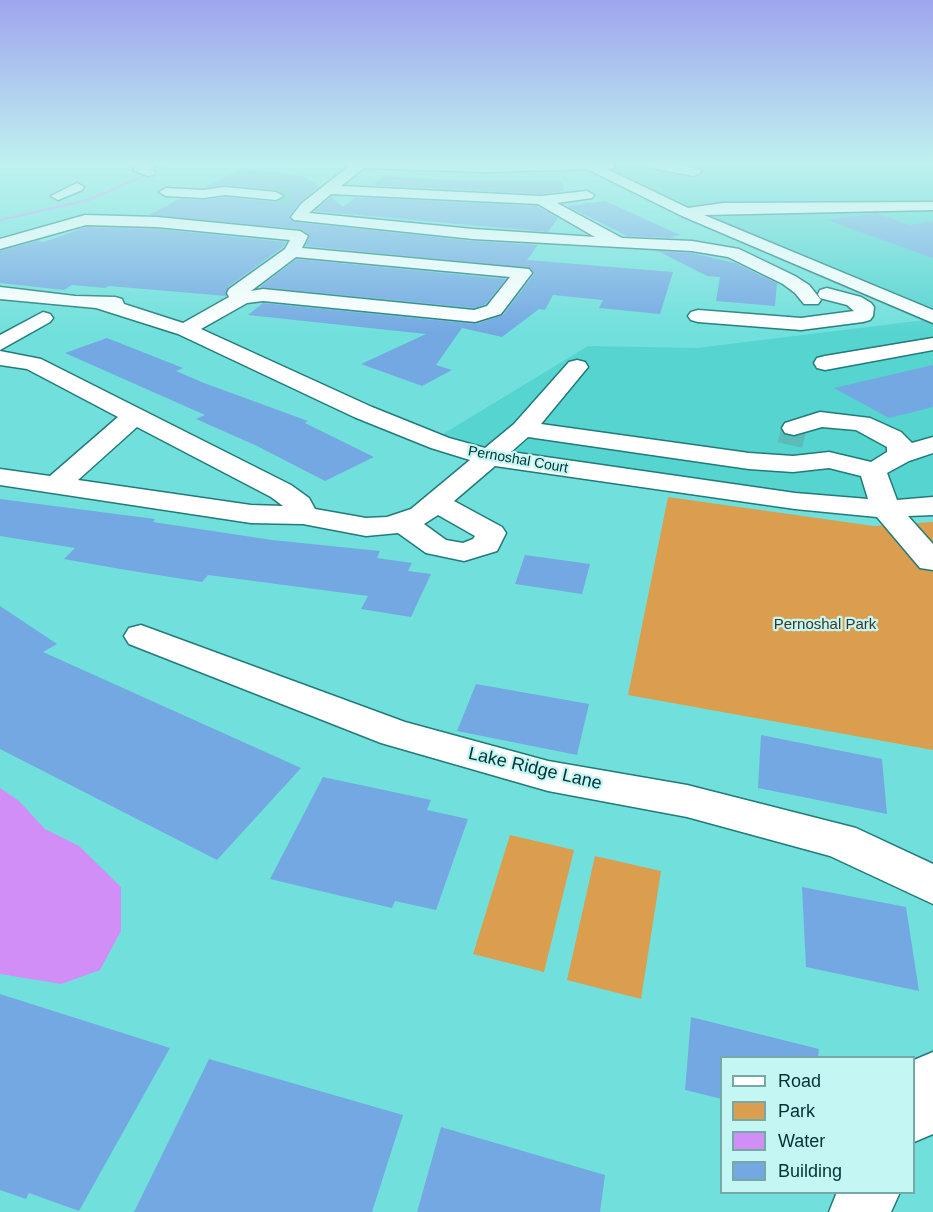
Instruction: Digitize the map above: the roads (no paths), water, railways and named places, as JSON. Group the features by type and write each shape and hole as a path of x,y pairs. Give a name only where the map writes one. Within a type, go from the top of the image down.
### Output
{"street":[{"path":"0,244 71,222 88,221"},
{"path":"125,221 300,236 292,252 236,292 242,298"},
{"path":"336,221 484,235 692,246 724,250 806,294 842,297 854,301 865,310 863,316 856,318 801,324 698,316"},
{"path":"578,221 619,243"},
{"path":"705,221 932,317"},
{"path":"182,315 221,312 242,298 263,295 475,316 494,310 523,273 292,252"},
{"name":"Pernoshal Court","path":"0,292 75,302 93,301 182,315 363,412 440,443 490,457 795,501 886,509 933,507"},
{"path":"893,300 933,296"},
{"path":"0,344 43,318"},
{"path":"825,363 933,344"},
{"path":"0,358 33,364 292,497 299,504 303,515"},
{"path":"0,477 251,514 303,515 366,527 403,523 421,515 523,429 577,367"},
{"path":"56,485 134,416"},
{"path":"900,455 900,445 892,437 861,423 820,419 792,436 829,460 873,471 900,455 933,445"},
{"path":"523,429 749,461 793,464 829,460"},
{"path":"873,471 886,509 931,561"},
{"path":"403,523 436,547 464,552 486,545 491,532 435,502"},
{"name":"Lake Ridge Lane","path":"141,636 395,733 548,776 687,801 841,842 933,885"},
{"path":"915,1112 933,1079"},
{"path":"859,1212 869,1194"}],"water":[{"path":"0,788 19,801 45,829 79,846 121,887 121,931 100,970 61,984 0,974"}],"tunnel":[{"path":"790,445 794,428"}],"park label":[{"name":"Pernoshal Park","path":"825,625"}]}
